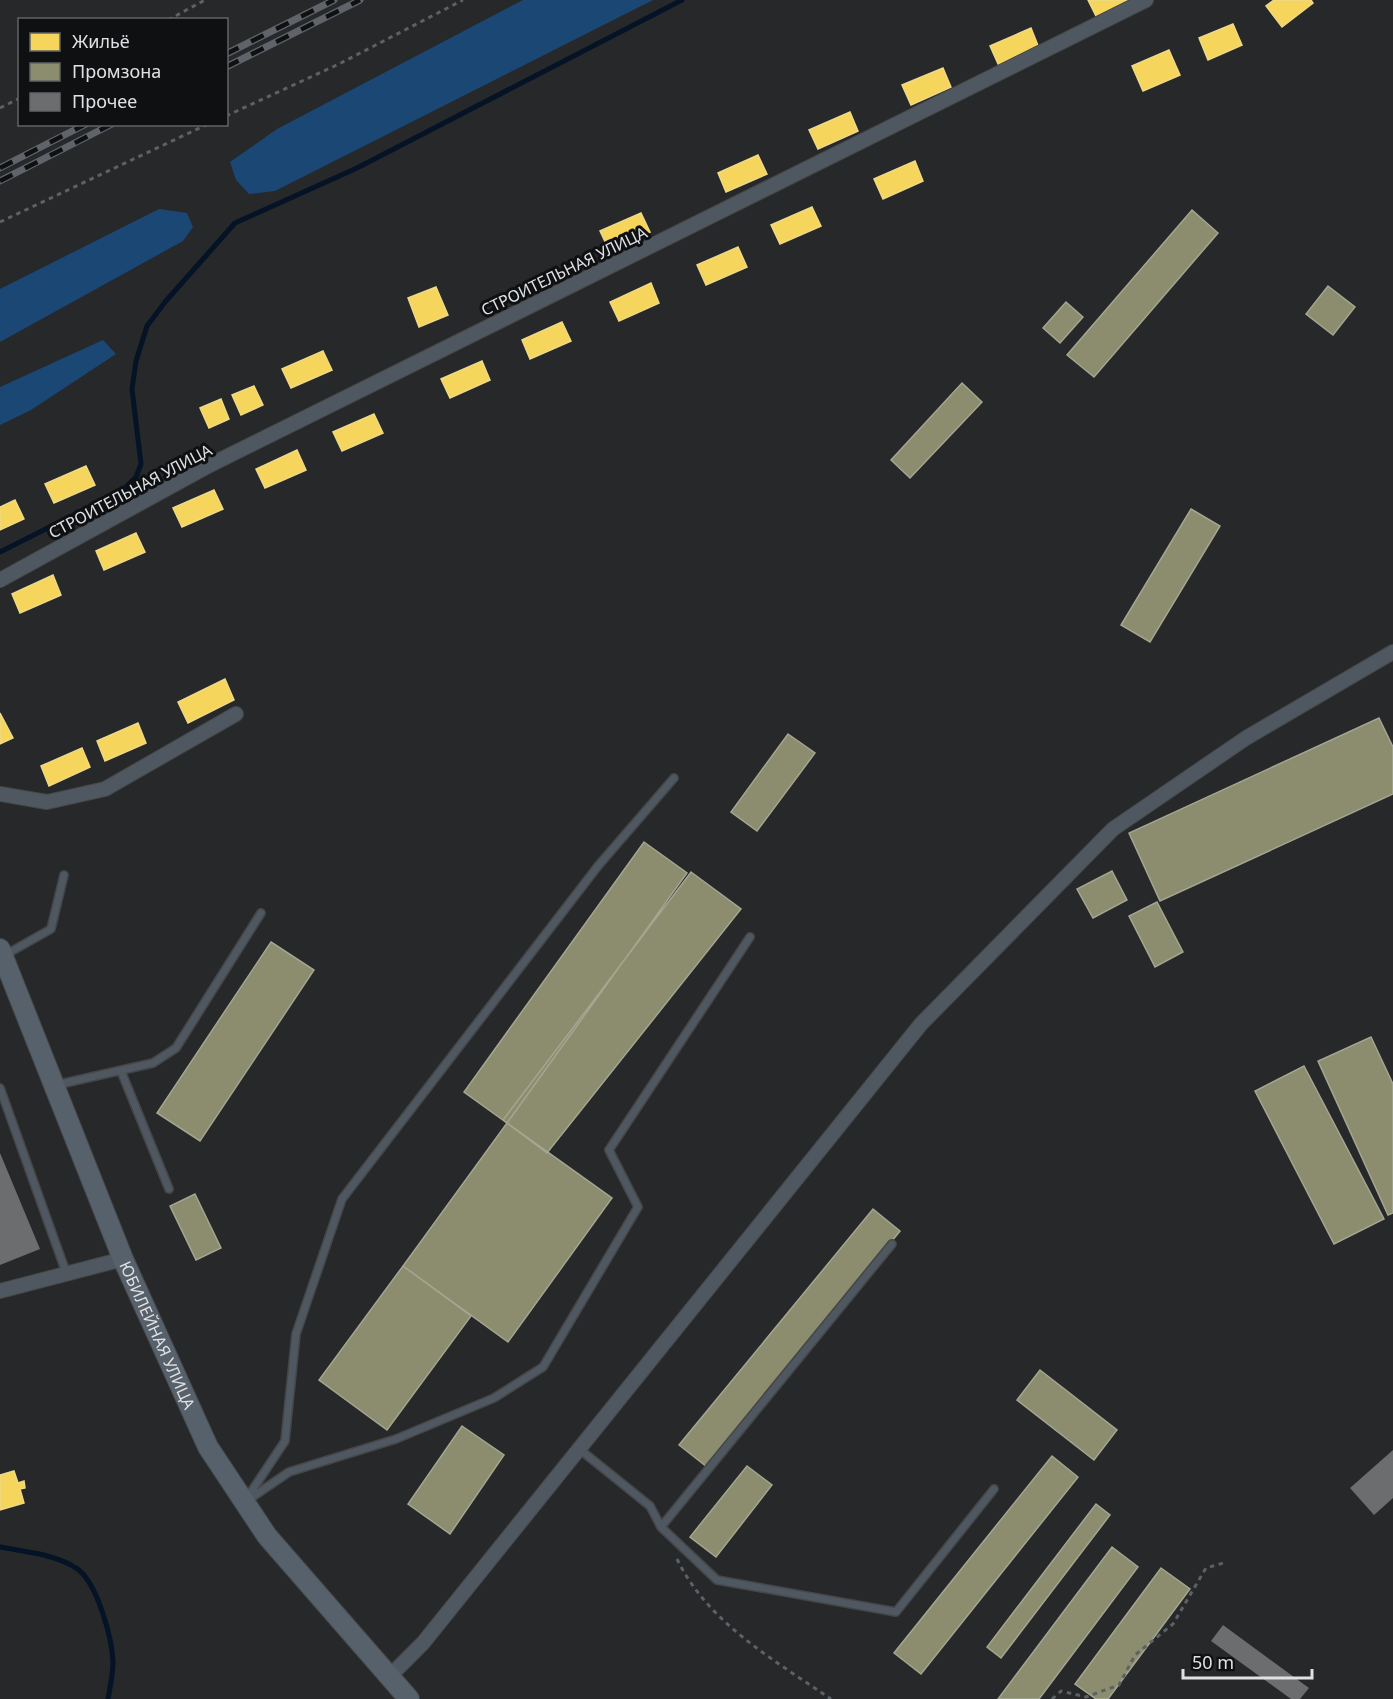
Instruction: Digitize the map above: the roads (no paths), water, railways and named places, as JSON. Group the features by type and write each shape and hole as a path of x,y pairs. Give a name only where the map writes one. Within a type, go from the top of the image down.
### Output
{"main road":[{"name":"ЮБИЛЕЙНАЯ УЛИЦА","path":"1,954 123,1259 208,1447 267,1536 409,1699"}],"street":[{"name":"СТРОИТЕЛЬНАЯ УЛИЦА","path":"0,580 208,466 1146,0"},
{"path":"389,1677 423,1642 921,1024 1113,829 1246,738 1393,652"},
{"path":"0,794 47,802 105,789 236,714"},
{"path":"0,1291 123,1259"}],"lane":[{"path":"244,1503 285,1441 296,1334 342,1200 598,866 674,778"},
{"path":"1,954 51,929 64,875"},
{"path":"54,1085 153,1064 176,1048 261,913"},
{"path":"244,1503 289,1472 396,1439 483,1403 543,1367 638,1207 609,1150 750,937"},
{"path":"121,1071 169,1189"},
{"path":"0,1088 67,1275"},
{"path":"661,1527 892,1244"},
{"path":"578,1448 650,1506 661,1527 717,1580 896,1612 994,1489"}],"waterway":[{"path":"0,552 123,490 136,477 141,464 132,389 136,361 147,326 165,302 235,223 357,168 682,0"},
{"path":"0,1547 59,1560 68,1563 84,1575 97,1597 110,1639 113,1667 108,1699"}],"railway":[{"path":"228,53 334,0"},
{"path":"228,66 360,0"},
{"path":"0,168 82,126"},
{"path":"0,181 108,126"}]}
